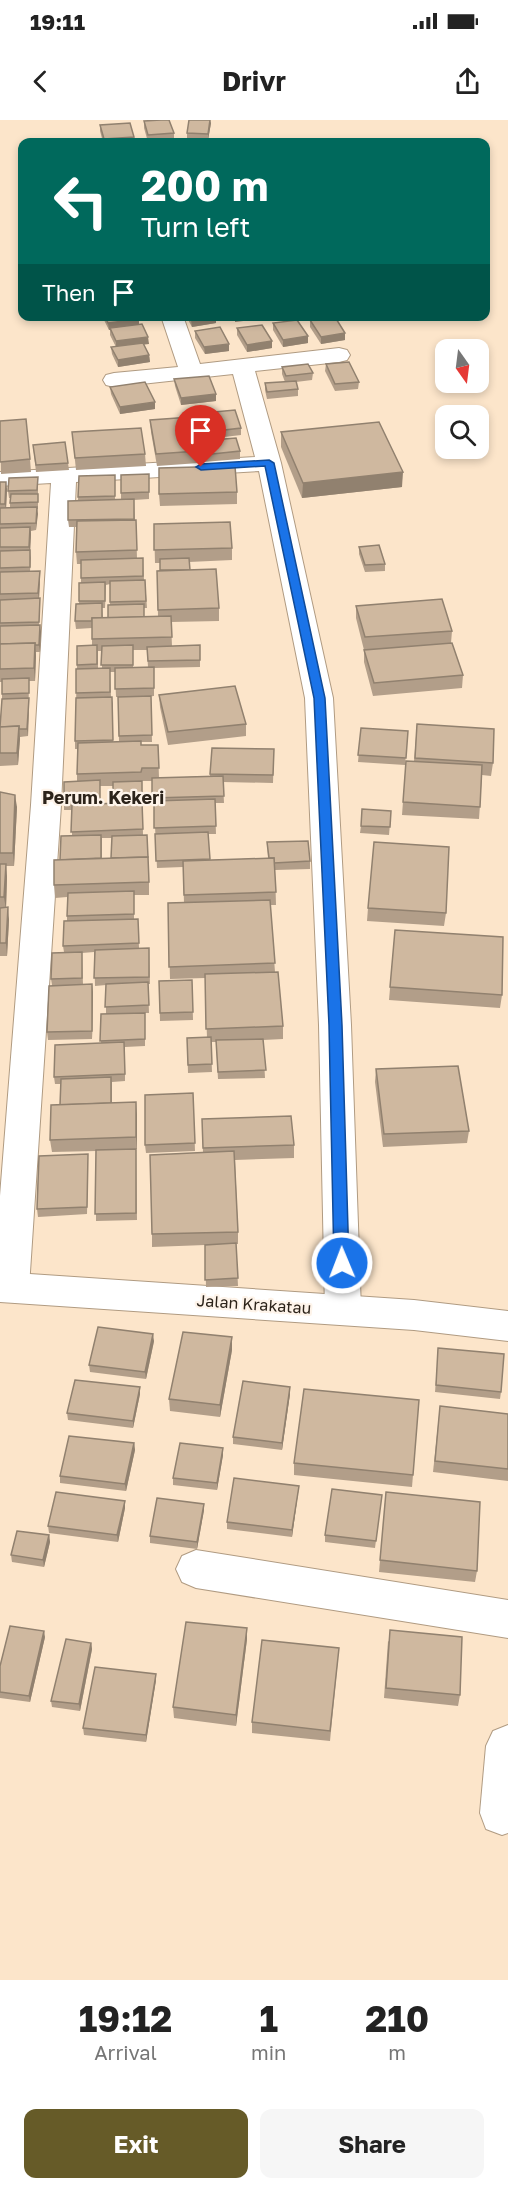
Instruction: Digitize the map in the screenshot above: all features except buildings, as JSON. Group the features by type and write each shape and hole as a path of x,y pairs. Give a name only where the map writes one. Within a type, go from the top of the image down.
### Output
{"street":[{"path":"174,321 191,372"},
{"path":"114,380 339,355"},
{"path":"242,365 269,463 319,698 335,1013 343,1310"},
{"path":"0,480 269,463"},
{"path":"5,1287 46,805 64,476"},
{"name":"Jalan Krakatau","path":"5,1287 343,1310 508,1326"},
{"path":"196,1569 508,1619"},
{"path":"502,1813 508,1746"}],"district":[{"name":"Perum. Kekeri","path":"103,797"}],"route":[{"path":"201,467 269,463 319,698 335,1025 342,1263"}]}
